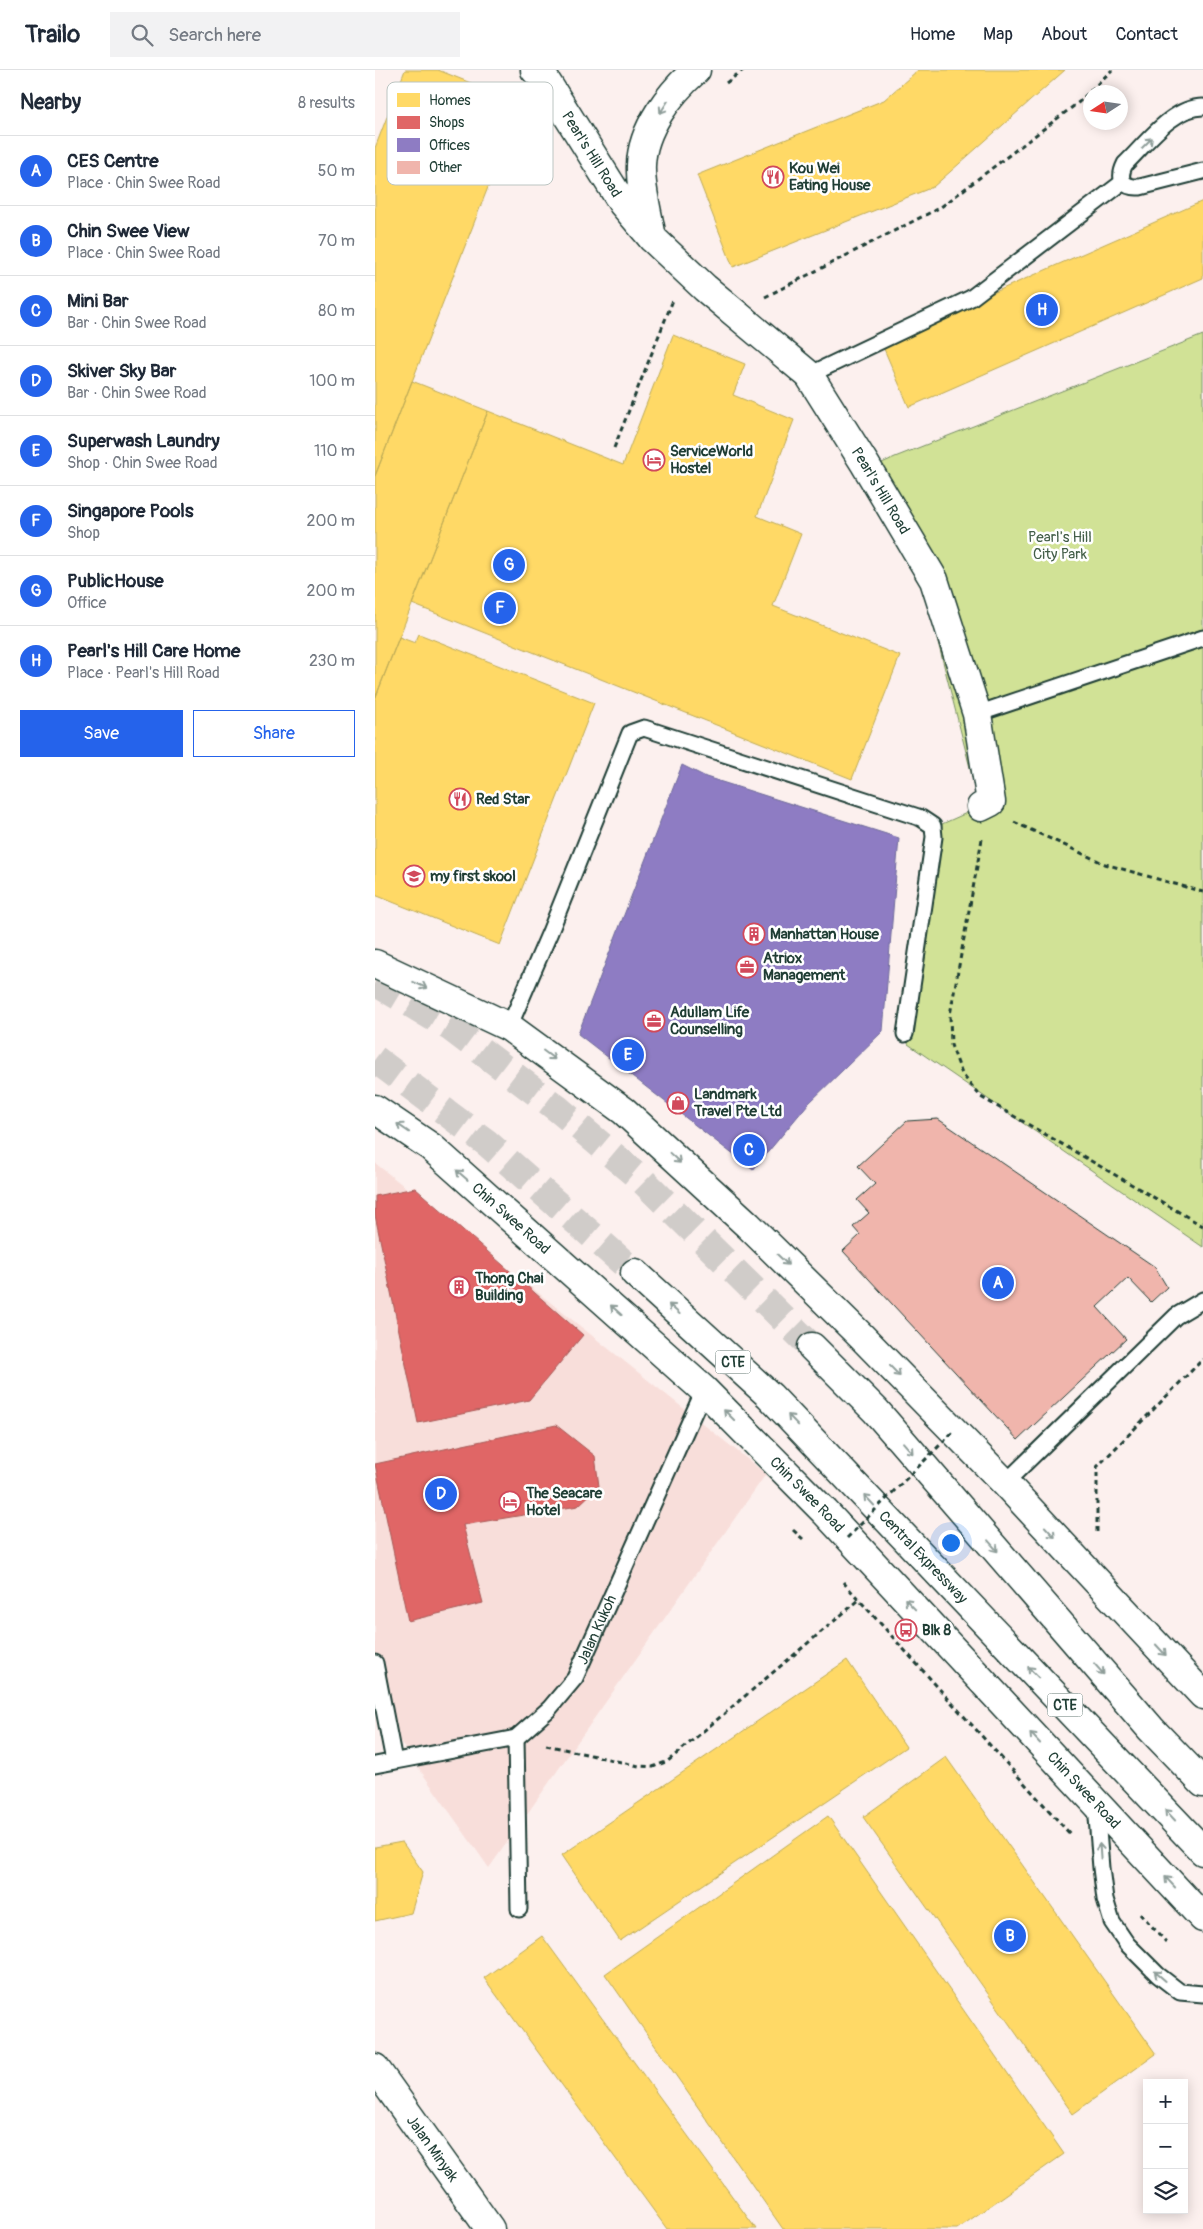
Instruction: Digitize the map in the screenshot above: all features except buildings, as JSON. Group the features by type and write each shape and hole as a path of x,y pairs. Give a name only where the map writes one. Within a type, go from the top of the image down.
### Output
{"main road":[{"name":"Pearl's Hill Road","path":"535,70 547,82"},
{"name":"Pearl's Hill Road","path":"653,238 641,164 649,130 678,86 696,70"},
{"name":"Pearl's Hill Road","path":"553,92 623,204 653,238 705,288 809,375 933,580 977,714 991,802 981,807"},
{"path":"375,964 509,1027 625,1111 748,1226 861,1336 1005,1483 1203,1695"},
{"name":"Chin Swee Road","path":"375,1109 431,1148 704,1390 825,1512 844,1541 1096,1803 1203,1918"},
{"name":"Central Expressway","path":"635,1273 769,1396 1203,1851"},
{"path":"812,1347 876,1411 1151,1729 1203,1783"},
{"name":"Jalan Minyak","path":"375,2068 490,2229"}],"lane":[{"path":"1203,107 1195,107 1175,114 1125,164 1122,176 1123,182 1130,188 1203,171"},
{"path":"809,375 971,298 1123,182"},
{"path":"977,714 1203,638"},
{"path":"509,1027 550,932 630,733 644,728 921,818 933,826 934,837 905,1034"},
{"path":"1005,1483 1176,1316 1203,1300"},
{"name":"Jalan Kukoh","path":"517,1738 549,1710 575,1678 704,1390"},
{"path":"375,1663 394,1761"},
{"path":"375,1765 517,1738 519,1909"},
{"path":"1096,1803 1105,1899 1112,1922 1127,1944 1158,1975 1180,1992 1203,1994"}],"path":[{"path":"723,86 743,70"},
{"path":"762,299 941,207 1079,102 1112,70"},
{"path":"614,448 673,300 667,293"},
{"path":"1203,892 1105,864 981,807 982,838 950,1015 951,1045 962,1074 981,1097 1203,1226"},
{"path":"1097,1536 1097,1467 1203,1359"},
{"path":"844,1541 954,1431"},
{"path":"841,1580 1101,1868"},
{"path":"517,1738 639,1766 653,1767 668,1761 859,1600"},
{"path":"1139,1912 1171,1949"}],"shaded area":[{"path":"375,1163 766,1474 489,1868 375,1706"}],"green space":[{"name":"Pearl's Hill City Park","path":"1203,335 1203,1247 908,1044 942,824 980,807 926,595 858,474 895,457"}],"tunnel":[{"path":"375,982 451,1028 558,1109 640,1178 812,1347"},
{"path":"375,1059 487,1143 635,1273"}],"place":[{"name":"Kou Wei Eating House","path":"773,177"},
{"name":"Pearl's Hill Care Home","path":"1042,310"},
{"name":"ServiceWorld Hostel","path":"654,460"},
{"name":"PublicHouse","path":"509,565"},
{"name":"Singapore Pools","path":"500,608"},
{"name":"Red Star","path":"460,799"},
{"name":"my first skool","path":"414,876"},
{"name":"Manhattan House","path":"754,934"},
{"name":"Atriox Management","path":"747,967"},
{"name":"Adullam Life Counselling","path":"654,1021"},
{"name":"Superwash Laundry","path":"628,1055"},
{"name":"Landmark Travel Pte Ltd","path":"678,1103"},
{"name":"Mini Bar","path":"749,1150"},
{"name":"CES Centre","path":"998,1283"},
{"name":"Thong Chai Building","path":"459,1287"},
{"name":"Skiver Sky Bar","path":"441,1494"},
{"name":"The Seacare Hotel","path":"510,1502"},
{"name":"Blk 8","path":"906,1630"},
{"name":"Chin Swee View","path":"1010,1936"}]}
